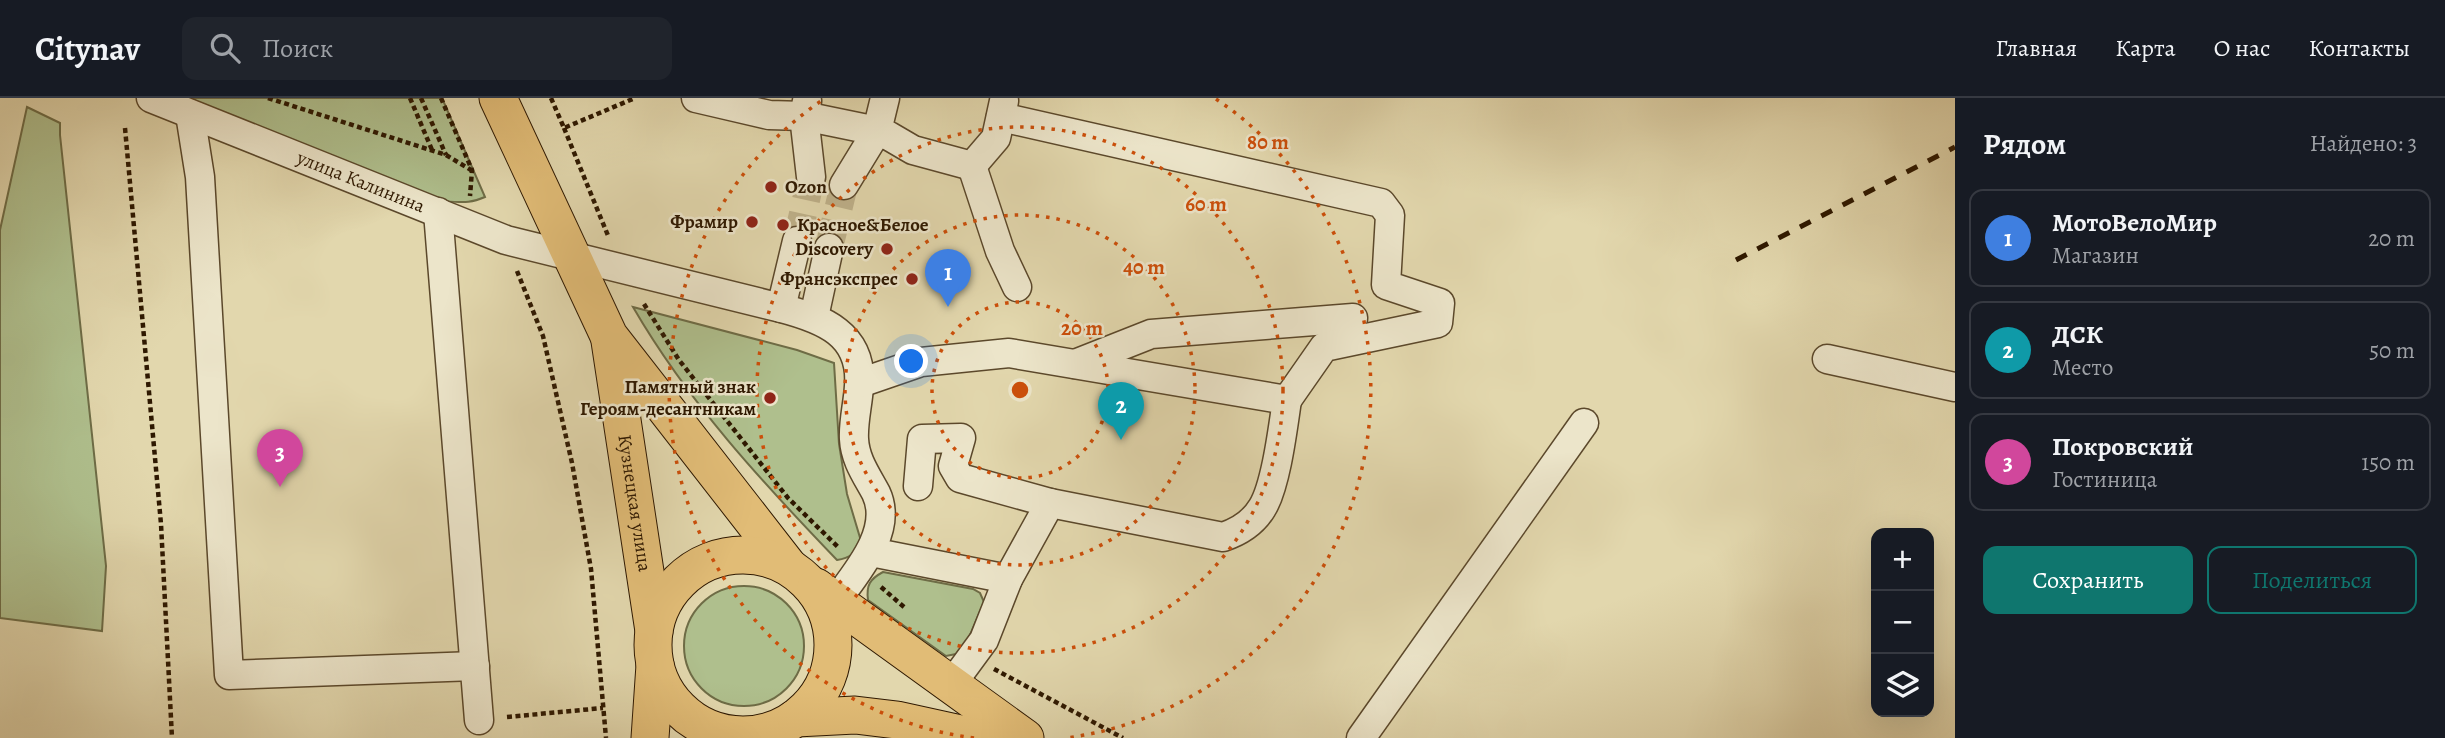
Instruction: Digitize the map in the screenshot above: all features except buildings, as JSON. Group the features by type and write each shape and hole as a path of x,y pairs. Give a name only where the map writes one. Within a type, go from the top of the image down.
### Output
{"main road":[{"name":"Кузнецкая улица","path":"498,98 609,336 796,572"},
{"name":"Кузнецкая улица","path":"609,336 655,648 650,738"},
{"path":"979,738 897,720 855,715 747,735 706,727 688,716 673,702 662,684 655,648 665,601 685,576 698,567 728,556 744,555 775,560 796,572 835,602 961,670 1025,738"},
{"path":"775,729 811,705 830,669 833,649 832,629 826,609 816,592 796,572"}],"street":[{"name":"улица Калинина","path":"150,98 506,240 781,308 814,317 834,327 849,343 857,362 860,383 854,441 864,475 876,493 883,512 865,560 835,602"},
{"path":"696,98 769,115 806,107 890,136 913,150 972,166"},
{"path":"845,185 877,131 885,98"},
{"path":"806,107 811,177"},
{"path":"918,486 922,439 961,438 953,466 960,478 1050,503 1223,537 1241,530 1262,508 1277,457 1287,400 1324,346 1386,285 1390,215 1381,203 1003,107 996,138 972,166"},
{"path":"190,114 200,177 229,675 475,666"},
{"path":"972,166 1000,251 1017,287"},
{"path":"438,212 479,720"},
{"path":"781,308 797,241"},
{"path":"814,317 830,248"},
{"path":"1324,346 1438,323 1440,303 1386,285"},
{"path":"1075,364 1150,334 1353,318"},
{"path":"860,383 921,362 1009,353 1287,400"},
{"path":"1827,359 1955,387"},
{"path":"1361,738 1584,423"},
{"path":"961,670 984,640 1008,579 1050,503"},
{"path":"865,560 1008,579"}],"path":[{"path":"268,98 432,150 471,170"},
{"path":"410,98 432,150"},
{"path":"421,98 446,155"},
{"path":"441,98 471,170 469,204"},
{"path":"551,98 622,269 679,360 788,498 865,560 910,612"},
{"path":"564,128 635,98"},
{"path":"125,128 161,524 172,738"},
{"path":"506,240 542,336 572,463 591,569 606,738"},
{"path":"961,670 1067,710 1123,738"},
{"path":"479,720 603,708"}],"green space":[{"path":"157,98 442,98 485,197 466,202 436,202"},
{"path":"27,107 60,123 106,566 102,631 0,618 0,230"},
{"path":"633,307 797,350 834,363 839,444 847,494 861,541 852,554 837,560 754,471 678,376"},
{"path":"883,572 973,589 980,593 984,602 964,649 946,656 868,600 870,583"},
{"path":"744,586 767,591 786,604 799,623 804,646 799,669 786,688 767,701 744,706 721,701 702,688 689,669 684,646 689,623 702,604 721,591"}],"tunnel":[{"path":"797,241 811,177"},
{"path":"829,248 844,185"}],"railway":[{"path":"1736,260 1955,147"}],"place":[{"name":"Ozon","path":"771,187"},
{"name":"Фрамир","path":"752,222"},
{"name":"Красное&Белое","path":"783,225"},
{"name":"Discovery","path":"887,249"},
{"name":"Франсэкспрес","path":"912,279"},
{"name":"МотоВелоМир","path":"948,307"},
{"name":"Памятный знак Героям-десантникам","path":"770,398"},
{"name":"ДСК","path":"1121,440"},
{"name":"Покровский","path":"280,487"}]}
